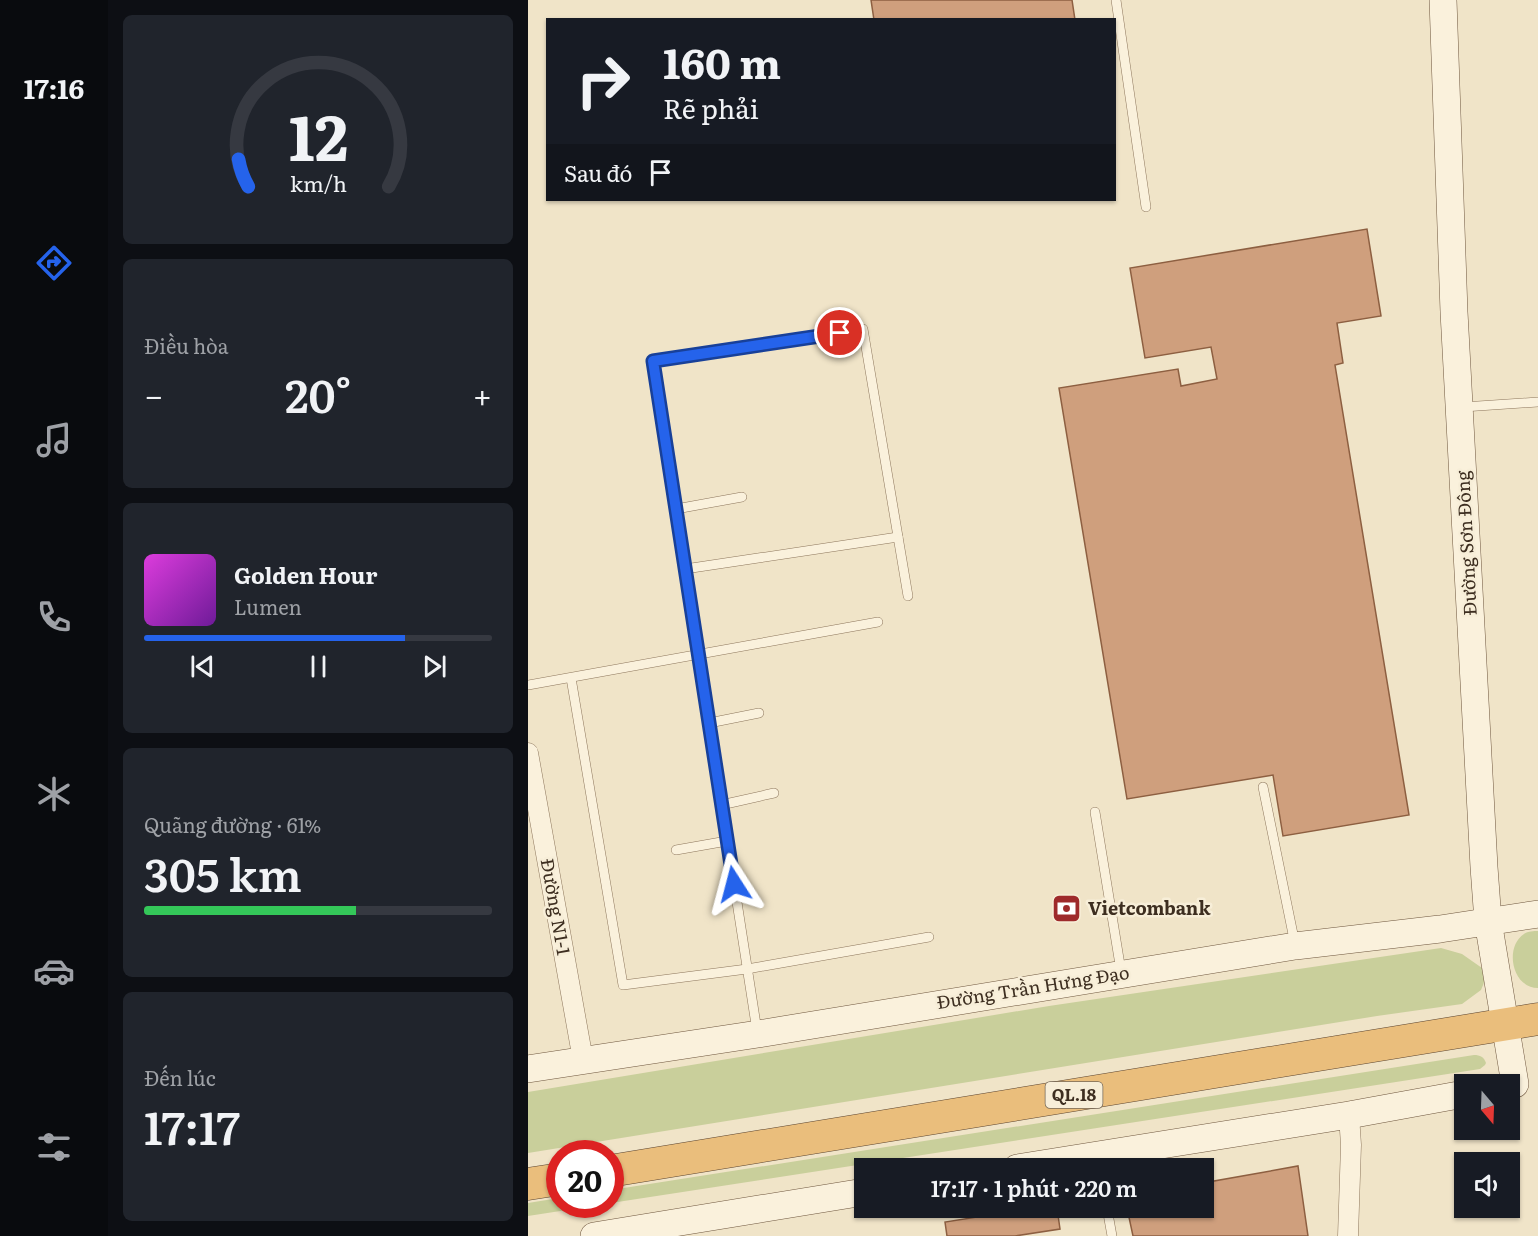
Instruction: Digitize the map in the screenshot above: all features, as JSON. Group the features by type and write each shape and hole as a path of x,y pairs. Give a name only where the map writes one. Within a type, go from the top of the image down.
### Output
{"highway":[{"name":"QL.18","path":"624,1169 1538,1019"},
{"path":"528,1184 546,1181"}],"main road":[{"name":"Đường Sơn Đông","path":"1443,0 1455,312 1488,921 1505,1025 1521,1084"},
{"name":"Đường Trần Hưng Đạo","path":"528,1069 758,1034 1295,946 1438,929 1538,914"},
{"path":"1105,1158 1454,1096"},
{"path":"594,1236 854,1194"}],"street":[{"name":"Đường N1-1","path":"528,753 583,1060"},
{"path":"1348,1236 1351,1145 1349,1115"}],"lane":[{"path":"1116,0 1146,207"},
{"path":"758,1034 653,361 863,329 908,596"},
{"path":"1460,407 1538,402"},
{"path":"676,509 742,497"},
{"path":"685,568 898,537"},
{"path":"528,685 878,622"},
{"path":"571,678 623,986 747,969 929,937"},
{"path":"709,723 759,713"},
{"path":"1263,787 1295,946"},
{"path":"721,805 774,793"},
{"path":"1095,812 1121,973"},
{"path":"676,850 727,841"},
{"path":"1109,1218 1112,1236"}],"green space":[{"path":"1538,931 1538,988 1522,981 1514,966 1513,957 1518,940 1526,933"},
{"path":"1441,948 1462,954 1482,968 1485,980 1481,990 1462,1004 609,1140 546,1140 546,1150 528,1153 528,1092 1049,1006"},
{"path":"1474,1055 1482,1057 1486,1063 1480,1069 903,1158 854,1158 854,1166 624,1201 624,1188"},
{"path":"546,1200 546,1213 528,1216 528,1203"}],"building":[{"path":"871,0 1072,0 1075,18 874,18"},
{"path":"1367,229 1381,316 1337,323 1343,363 1335,365 1409,815 1283,836 1273,775 1127,799 1059,388 1178,369 1181,386 1217,379 1211,347 1145,358 1130,268"},
{"path":"1298,1166 1308,1236 1133,1236 1129,1218 1214,1218 1214,1181"},
{"path":"970,1218 1058,1218 1060,1229 1015,1236 947,1236 945,1222"}],"place":[{"name":"Vietcombank","path":"1067,909"}],"route":[{"path":"734,884 653,361 840,333"}]}
